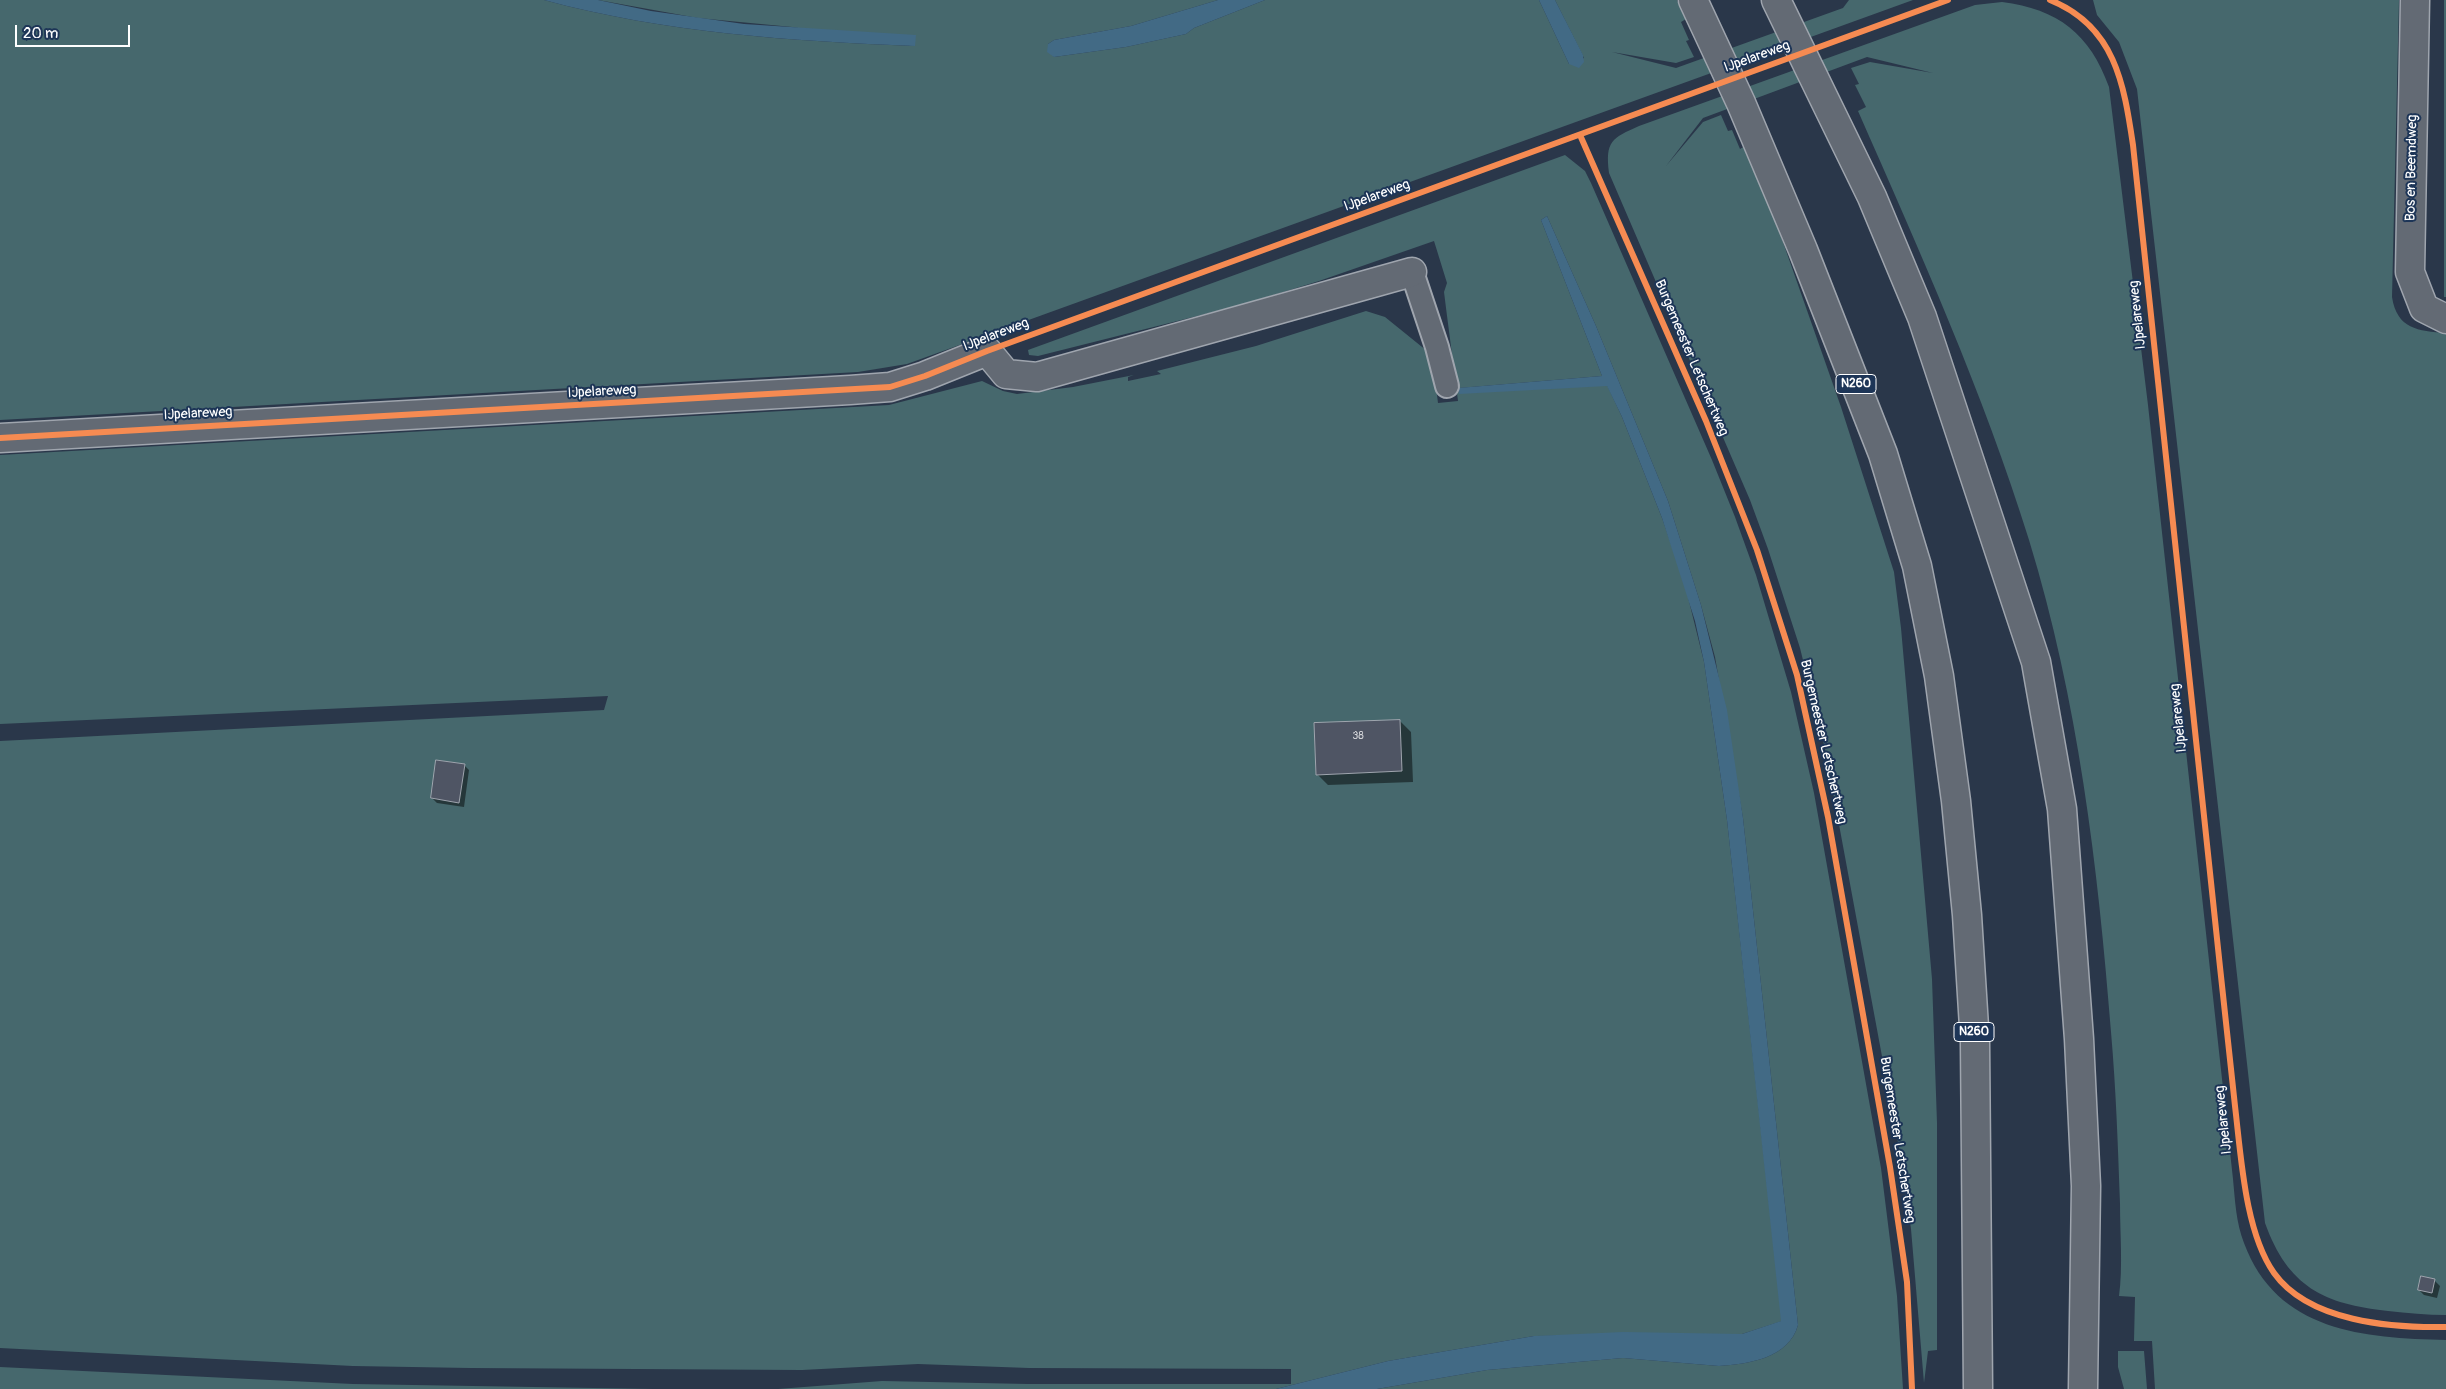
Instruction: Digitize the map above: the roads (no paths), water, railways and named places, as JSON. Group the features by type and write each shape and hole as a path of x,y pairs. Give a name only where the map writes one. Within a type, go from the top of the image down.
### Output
{"main road":[{"name":"N260","path":"1693,0 1740,103 1803,250 1884,454 1917,566 1939,676 1956,801 1967,915 1975,1043 1978,1389"},
{"name":"Bos en Beemdweg","path":"2415,0 2410,272 2424,308 2446,319"},
{"path":"1780,7 1872,197 1922,317 2036,662 2062,809 2079,1039 2086,1186 2083,1389"},
{"name":"IJpelareweg","path":"0,438 850,390 890,386 925,376 987,351 1006,374 1037,377 1412,272"}],"lane":[{"name":"IJpelareweg","path":"1412,272 1438,347 1447,386"}],"water":[{"path":"544,0 598,0 651,11 744,24 916,35 915,46 728,34 636,20"},
{"path":"1218,0 1265,0 1194,28 1186,34 1126,47 1054,57 1047,52 1048,44 1054,40 1131,26"},
{"path":"1539,0 1555,0 1583,55 1584,62 1579,68 1569,64"},
{"path":"1547,216 1596,326 1668,501 1701,605 1727,710 1743,818 1798,1325 1786,1345 1777,1352 1755,1361 1731,1365 1719,1366 1623,1358 1487,1370 1377,1389 1276,1389 1388,1361 1534,1336 1623,1332 1742,1334 1781,1321 1727,820 1704,662 1695,621 1662,518 1622,417 1607,386 1459,394 1458,388 1602,376 1541,220"}]}
